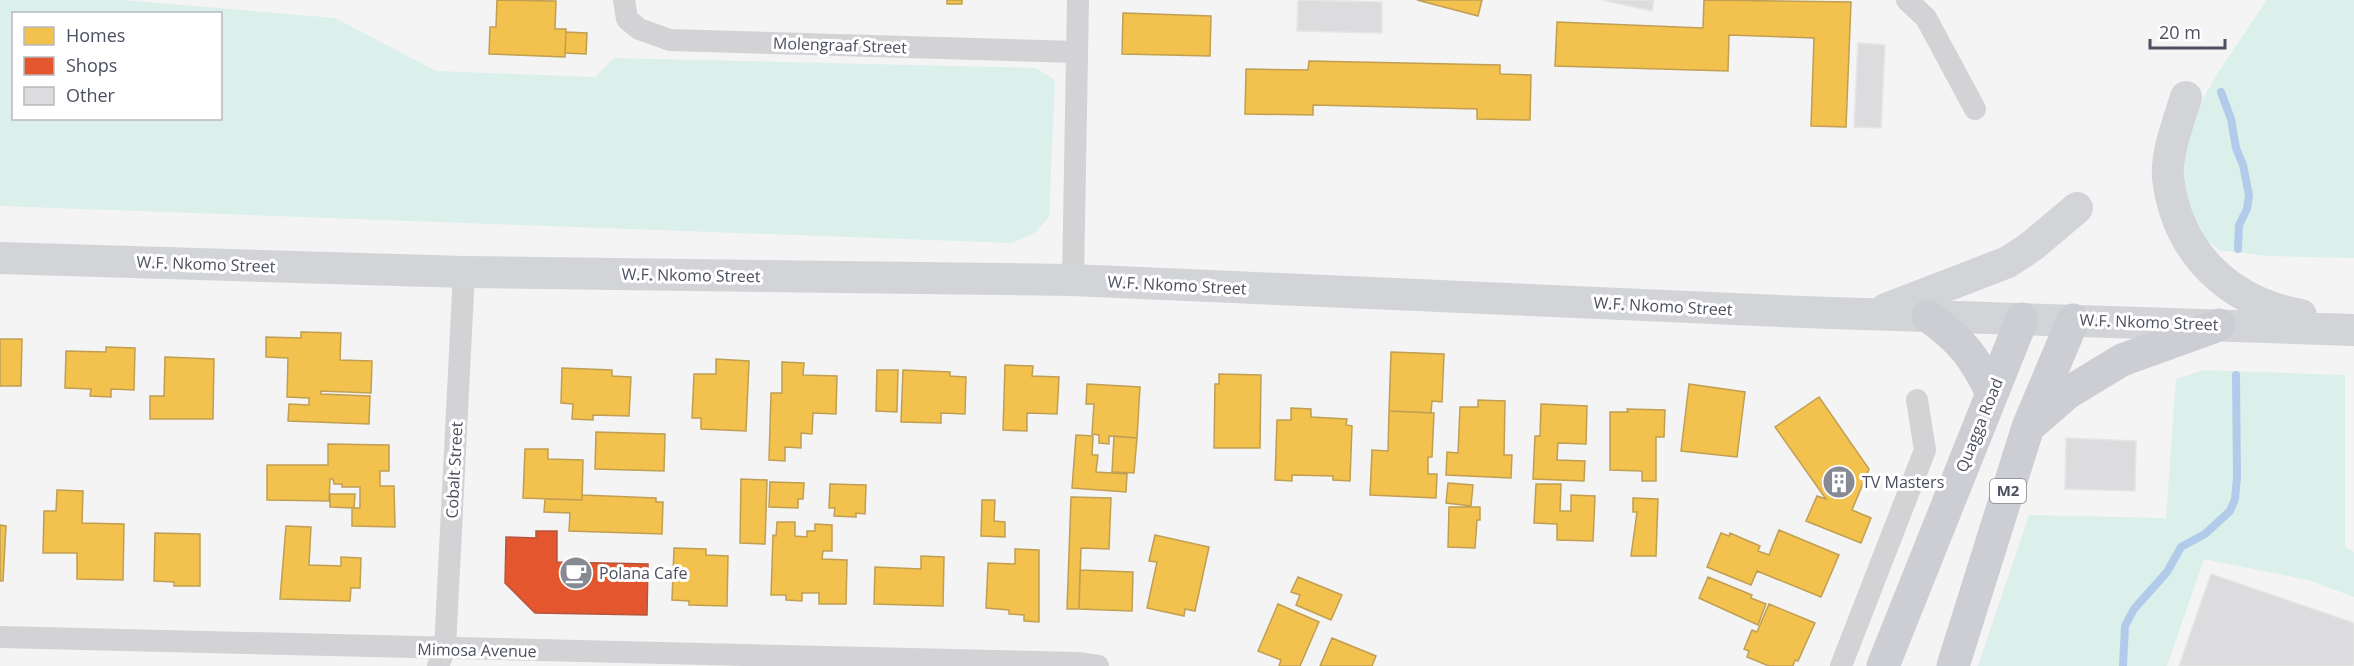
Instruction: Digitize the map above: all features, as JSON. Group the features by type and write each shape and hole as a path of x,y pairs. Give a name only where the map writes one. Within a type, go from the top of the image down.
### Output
{"main road":[{"path":"2186,97 2172,145 2168,176 2185,237 2224,284 2250,300 2280,312 2354,325"},
{"path":"1872,314 2007,262 2032,246 2077,208"},
{"name":"W.F. Nkomo Street","path":"0,258 464,272 1073,280 1872,314 2354,330"},
{"path":"1928,316 1954,335 1970,352 1992,394"},
{"name":"Quagga Road","path":"1883,666 2022,319"},
{"name":"M2","path":"1953,666 2028,427 2073,320"},
{"path":"2028,427 2066,394 2122,360 2219,325"}],"street":[{"name":"Molengraaf Street","path":"624,0 627,20 639,29 670,40 1077,52"},
{"path":"1073,280 1078,0"},
{"path":"1907,0 1926,18 1975,109"},
{"name":"Cobalt Street","path":"442,658 464,272"},
{"path":"1841,666 1925,450 1917,400"},
{"name":"Mimosa Avenue","path":"0,637 442,658 1078,663 1098,666"}],"shaded area":[{"path":"0,0 122,0 335,18 436,71 595,77 614,58 1036,68 1055,80 1049,217 1036,232 1012,243 0,206"},
{"path":"2267,0 2354,0 2354,258 2266,256 2219,250 2194,230 2180,164 2184,133 2217,74"},
{"path":"2204,370 2345,375 2345,547 2354,552 2354,597 2308,580 2204,559 2167,666 1978,666 2029,515 2166,518 2176,379"}],"building: Homes":[{"path":"497,0 556,1 555,29 566,29 565,57 489,54 490,27 496,27"},
{"path":"947,0 962,0 962,4 947,4"},
{"path":"1417,0 1482,0 1478,16"},
{"path":"1704,0 1851,2 1846,127 1811,126 1814,38 1729,35 1728,71 1555,66 1557,22 1703,28"},
{"path":"1123,13 1211,16 1210,56 1122,54"},
{"path":"566,32 587,33 586,54 565,53"},
{"path":"1309,61 1500,65 1500,74 1531,75 1530,120 1477,119 1477,109 1313,105 1313,115 1245,114 1246,69 1308,70"},
{"path":"301,332 341,333 340,360 372,361 371,393 321,391 321,394 370,396 369,424 288,421 289,404 309,405 309,398 287,397 288,358 266,357 266,337 301,338"},
{"path":"0,339 22,339 21,386 0,386"},
{"path":"106,347 135,348 134,390 111,389 111,397 90,396 91,389 65,388 66,351 106,352"},
{"path":"1391,352 1444,354 1442,402 1432,401 1431,413 1389,411"},
{"path":"165,357 214,359 213,419 150,419 150,396 164,396"},
{"path":"716,359 749,361 746,431 701,429 701,418 692,418 694,374 716,374"},
{"path":"782,362 804,363 803,375 837,376 836,414 813,413 812,434 801,433 801,448 785,447 785,461 769,460 771,393 782,393"},
{"path":"1005,365 1033,366 1032,376 1059,377 1057,414 1027,413 1027,431 1003,430"},
{"path":"562,368 612,370 612,376 631,377 629,416 593,415 593,420 572,419 573,404 561,403"},
{"path":"877,370 898,370 897,412 876,411"},
{"path":"903,370 950,372 950,376 966,377 965,414 941,413 941,423 901,422"},
{"path":"1219,374 1261,375 1260,448 1214,448 1215,384 1219,384"},
{"path":"1087,384 1140,387 1137,438 1109,436 1109,444 1099,443 1099,435 1092,434 1094,404 1086,404"},
{"path":"1689,384 1745,392 1737,457 1681,451"},
{"name":"TV Masters","path":"1819,397 1869,469 1852,510 1871,518 1861,543 1806,521 1817,496 1826,499 1775,427"},
{"path":"1478,400 1505,401 1504,455 1512,455 1511,478 1446,475 1447,452 1458,453 1460,407 1478,407"},
{"path":"1541,404 1587,406 1586,444 1558,443 1557,460 1585,461 1584,481 1533,479 1535,436 1540,436"},
{"path":"1291,408 1311,409 1311,417 1347,419 1346,425 1352,426 1350,481 1333,480 1333,476 1292,475 1292,481 1275,480 1277,420 1291,420"},
{"path":"1627,409 1665,410 1664,437 1656,437 1656,481 1642,481 1642,471 1610,470 1610,412 1628,412"},
{"path":"1389,411 1434,413 1432,457 1428,457 1428,474 1437,474 1436,498 1370,495 1372,450 1388,451"},
{"path":"596,432 665,434 664,471 595,469"},
{"path":"1076,435 1093,436 1092,455 1098,455 1096,472 1127,474 1126,492 1072,488"},
{"path":"1114,436 1137,438 1134,473 1112,472"},
{"path":"328,444 389,445 389,471 380,471 380,486 394,486 395,527 352,526 352,508 360,508 360,487 342,487 342,484 334,484 333,479 330,479 329,501 267,500 267,465 328,465"},
{"path":"525,449 548,449 548,459 583,460 582,500 523,498"},
{"path":"741,479 767,480 765,544 740,543"},
{"path":"770,482 804,483 803,499 798,499 798,508 769,507"},
{"path":"1448,483 1473,485 1471,506 1446,503"},
{"path":"830,484 866,485 865,514 856,513 856,517 834,516 835,508 829,508"},
{"path":"1536,484 1561,484 1560,511 1571,511 1571,495 1595,496 1593,541 1557,540 1557,524 1534,523"},
{"path":"57,490 83,491 82,523 124,524 123,580 77,579 77,553 43,553 44,511 56,511"},
{"path":"330,494 355,494 354,508 330,507"},
{"path":"582,495 656,498 656,502 663,502 662,534 569,531 570,513 544,512 545,499 582,500"},
{"path":"1071,497 1111,498 1109,549 1081,548 1079,609 1067,609"},
{"path":"1633,498 1658,499 1656,556 1631,556 1637,512 1633,512"},
{"path":"982,500 995,500 994,521 1005,522 1005,537 981,536"},
{"path":"1449,507 1480,507 1475,548 1448,547"},
{"path":"777,522 795,522 795,536 807,537 807,531 815,531 815,524 832,525 832,551 823,551 822,559 847,560 846,604 819,604 819,593 802,593 802,601 786,600 786,595 771,595 773,535 776,536"},
{"path":"0,525 6,526 3,581 0,581"},
{"path":"286,526 311,527 309,565 341,566 341,557 361,558 360,588 351,588 350,601 280,599"},
{"path":"1779,530 1839,555 1821,597 1757,571 1751,585 1707,567 1721,533 1729,536 1730,533 1760,546 1758,551 1769,555"},
{"path":"155,533 200,534 200,586 174,586 174,582 154,581"},
{"path":"1155,535 1209,547 1195,611 1185,609 1184,616 1147,608 1157,562 1149,561"},
{"path":"674,548 706,549 706,555 728,556 727,606 689,605 689,601 672,600"},
{"path":"1015,549 1039,550 1039,622 1024,621 1024,615 1009,614 1009,610 986,608 988,563 1015,564"},
{"path":"921,556 944,557 943,606 874,604 875,567 921,569"},
{"path":"1080,570 1133,572 1132,611 1079,609"},
{"path":"1298,577 1342,595 1331,620 1296,605 1300,595 1291,592"},
{"path":"1708,577 1752,595 1751,598 1766,604 1758,625 1699,598"},
{"path":"1278,604 1319,622 1300,666 1279,666 1281,660 1258,651"},
{"path":"1769,604 1815,623 1798,661 1795,660 1793,666 1769,666 1747,657 1749,651 1744,649 1752,630 1757,632"},
{"path":"1332,638 1376,656 1372,666 1320,666"}],"building: Shops":[{"name":"Polana Cafe","path":"536,531 557,531 557,562 648,564 647,615 535,613 505,583 506,537 536,538"}],"building: Other":[{"path":"1298,0 1382,2 1382,33 1297,31"},
{"path":"1602,0 1654,0 1652,11"},
{"path":"1858,43 1885,45 1881,128 1854,127"},
{"path":"2066,438 2136,441 2135,491 2065,489"},
{"path":"2211,574 2354,623 2354,666 2179,666"}],"waterway":[{"path":"2221,92 2231,119 2236,148 2243,165 2249,195 2247,209 2239,225 2238,249"},
{"path":"2123,666 2125,626 2134,609 2167,572 2181,547 2205,534 2230,511 2235,499 2237,477 2236,375"}],"place":[{"name":"TV Masters","path":"1839,482"},
{"name":"Polana Cafe","path":"576,573"}]}
